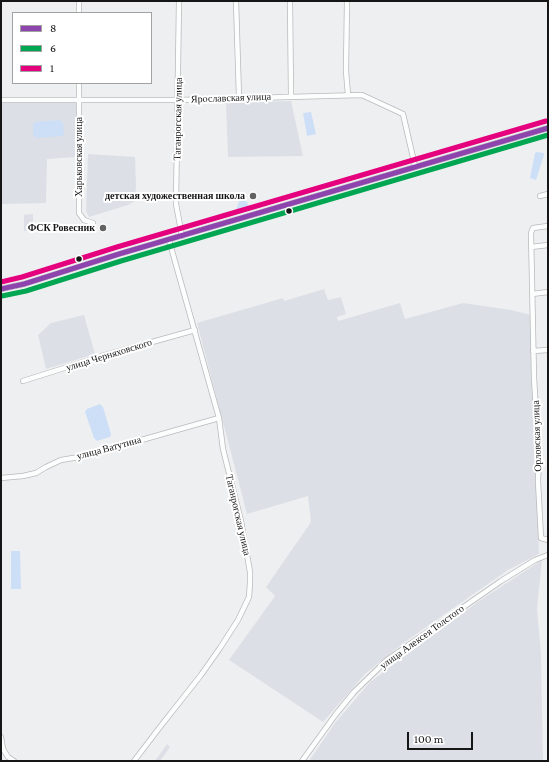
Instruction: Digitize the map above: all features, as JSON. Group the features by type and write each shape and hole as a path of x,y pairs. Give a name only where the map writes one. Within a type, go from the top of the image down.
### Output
{"street":[{"path":"79,1 79,12"},
{"name":"Таганрогская улица","path":"179,1 176,204 182,236"},
{"path":"236,1 239,97"},
{"path":"290,1 291,96"},
{"path":"347,1 346,70 348,95"},
{"name":"Харьковская улица","path":"79,84 79,213 84,220 93,223"},
{"name":"Ярославская улица","path":"1,100 178,100 239,97 362,95 403,114 416,166"},
{"path":"1,290 548,128"},
{"path":"540,196 548,194"},
{"name":"Орловская улица","path":"548,226 533,228 531,233 533,351 539,459 538,481 541,538 548,540"},
{"name":"Таганрогская улица","path":"134,761 201,675 220,648 238,620 249,597 250,572 242,522 223,449 219,418 169,240"},
{"path":"531,247 548,245"},
{"path":"532,294 548,292"},
{"name":"улица Черняховского","path":"23,381 102,356 195,330"},
{"path":"533,351 548,350"},
{"name":"улица Ватутина","path":"1,478 36,473 46,466 61,460 85,456 219,418"},
{"name":"улица Алексея Толстого","path":"302,761 354,692 387,660 501,581 535,560 548,555"},
{"path":"1,737 3,749 8,757 13,761"}],"shaded area":[{"path":"76,100 77,157 47,159 46,203 1,204 1,103"},
{"path":"291,101 303,156 228,157 226,103"},
{"path":"311,112 316,134 307,136 303,113"},
{"path":"60,120 63,123 64,134 62,136 36,138 33,135 33,124 35,122"},
{"path":"535,153 544,153 544,155 536,180 530,178"},
{"path":"88,154 135,157 135,201 128,205 89,217 86,211"},
{"path":"245,200 249,207 236,211 239,201"},
{"path":"33,214 33,230 24,231 24,215"},
{"path":"324,289 328,300 341,297 346,314 337,317 338,321 400,303 405,319 463,303 511,310 531,315 539,554 508,570 402,644 365,674 323,722 229,660 275,596 266,587 311,522 308,496 247,514 197,323 283,298 284,301"},
{"path":"84,315 95,354 46,369 38,335 51,323"},
{"path":"100,404 103,407 111,434 110,437 97,441 94,438 85,412 87,409"},
{"path":"11,551 20,551 21,589 11,589"},
{"path":"542,560 537,608 541,654 543,761 309,761 335,723 370,682 479,601"},
{"path":"167,744 170,747 160,761 155,761"}],"transit line":[{"name":"1","path":"1,282 546,121"},
{"name":"8","path":"1,289 24,284 119,254 548,128"},
{"name":"6","path":"2,296 26,291 121,261 548,135"}],"place":[{"name":"детская художественная школа","path":"253,196"},
{"name":"ФСК Ровесник","path":"103,228"}]}
